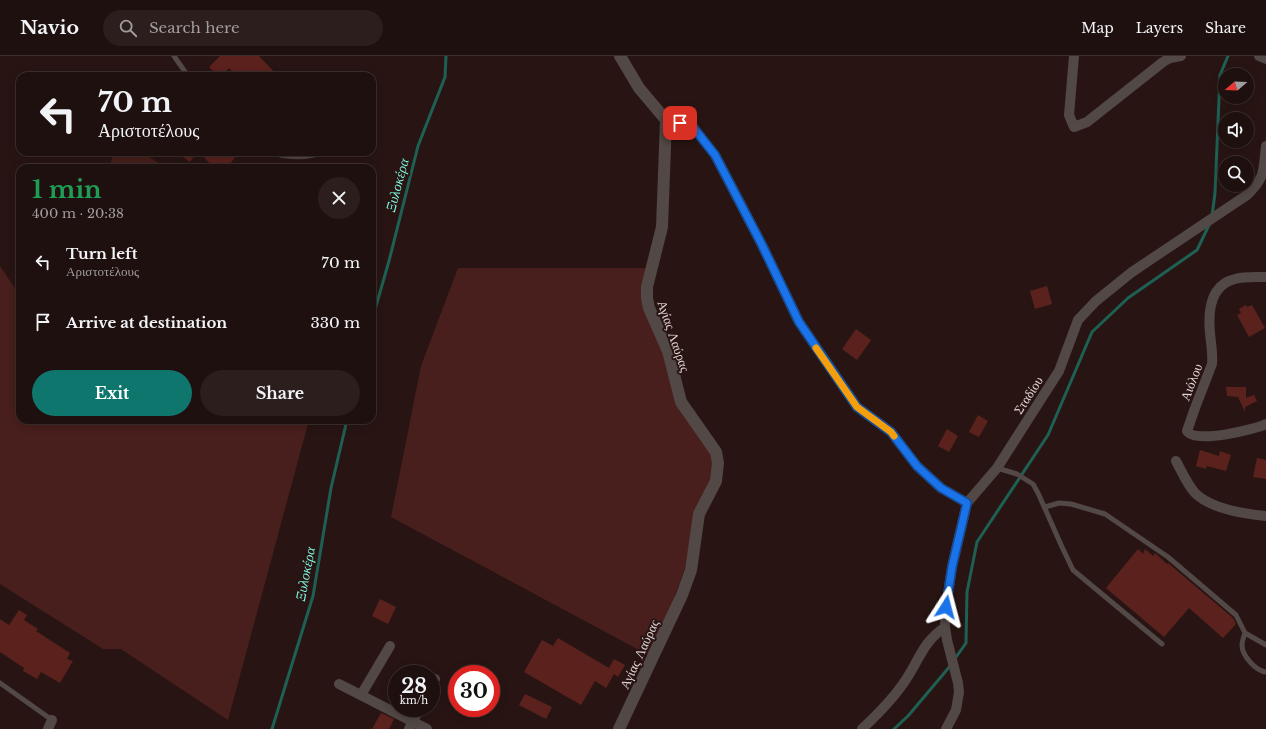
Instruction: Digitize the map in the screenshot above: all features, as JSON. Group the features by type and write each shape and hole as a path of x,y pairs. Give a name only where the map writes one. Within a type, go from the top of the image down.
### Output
{"street":[{"path":"620,56 639,88 666,120 693,127 715,155 762,245 799,322 857,407 891,432 917,466 941,488 967,503"},
{"path":"1074,56 1069,114 1074,127 1087,122 1163,62 1170,58 1182,56"},
{"path":"1259,56 1266,59"},
{"name":"Αγίας Λαύρας","path":"619,729 682,595 690,570 699,514 716,482 718,463 716,452 681,402 668,351 649,308 647,298 647,287 662,227 666,120"},
{"name":"Σταδίου","path":"946,729 954,714 958,698 958,683 947,640 945,627 946,607 952,567 967,503 997,468 1059,371 1078,320 1096,301 1132,272 1246,195 1256,186 1261,178 1263,170 1266,146"},
{"name":"Αιόλου","path":"1266,277 1244,277 1234,279 1222,285 1215,296 1209,312 1213,357 1212,364 1194,408 1187,431 1190,435 1201,436 1238,433 1266,424"},
{"path":"1176,461 1191,488 1202,498 1217,506 1231,510 1266,516"},
{"path":"862,729 896,694 907,679 919,656 931,639 945,627"},
{"path":"361,695 390,646"},
{"path":"340,684 411,725 427,729"}],"lane":[{"path":"174,56 185,72"},
{"path":"286,156 310,156"},
{"path":"997,468 1017,474 1033,484 1073,570 1162,644"},
{"path":"1045,507 1059,503 1071,504 1105,514 1168,557 1236,615 1245,633 1266,645"},
{"path":"1245,633 1242,646 1247,658 1261,672 1266,672"},
{"path":"0,683 50,725"}],"shaded area":[{"path":"113,156 148,156 160,164 110,164"},
{"path":"0,266 16,290 16,424 308,424 228,720 121,649 103,649 0,584"},
{"path":"458,268 648,268 642,300 664,353 710,451 714,463 713,478 695,513 685,568 652,657 391,517 421,366"}],"building":[{"path":"220,56 259,56 274,72 232,72 229,68 225,72 214,72 209,67"},
{"path":"182,156 194,156 190,162"},
{"path":"203,156 236,156 230,164 210,164"},
{"path":"1047,286 1052,304 1035,309 1030,291"},
{"path":"1246,305 1247,307 1252,305 1265,328 1249,337 1237,315 1241,313 1239,309"},
{"path":"856,329 871,340 857,360 842,349"},
{"path":"1226,387 1246,387 1246,398 1254,395 1257,401 1245,407 1245,412 1238,397 1227,396"},
{"path":"978,415 988,421 979,437 969,432"},
{"path":"947,429 958,436 949,452 938,446"},
{"path":"1200,450 1219,456 1220,451 1231,455 1226,471 1207,466 1206,469 1196,466"},
{"path":"1257,458 1266,460 1266,479 1253,477"},
{"path":"1138,549 1143,554 1145,549 1153,556 1155,553 1233,618 1236,624 1223,638 1189,608 1164,637 1106,588"},
{"path":"380,599 396,607 388,624 372,616"},
{"path":"19,610 27,615 24,620 38,629 36,631 70,653 67,659 73,661 60,683 41,672 37,679 23,671 24,668 0,652 0,619 9,625"},
{"path":"558,638 609,668 614,659 625,665 618,677 614,674 606,688 595,681 581,705 524,672 542,640 553,646"},
{"path":"525,694 552,707 546,719 519,705"},
{"path":"381,713 394,719 389,729 372,729"}],"waterway":[{"name":"Ξυλοκέρα","path":"376,306 418,146 445,77 446,56"},
{"path":"1212,216 1215,193 1220,75 1228,56"},
{"path":"954,660 966,643 967,592 977,542 1048,435 1092,332 1128,298 1197,250 1210,223"},
{"name":"Ξυλοκέρα","path":"272,729 313,596 331,488 346,424"},
{"path":"894,729 908,716 951,665"}],"slow traffic":[{"path":"816,348 857,407 891,432 894,436"}],"route":[{"path":"680,123 693,127 715,155 762,245 799,322 857,407 891,432 917,466 941,488 967,503 952,567 946,607"}]}
